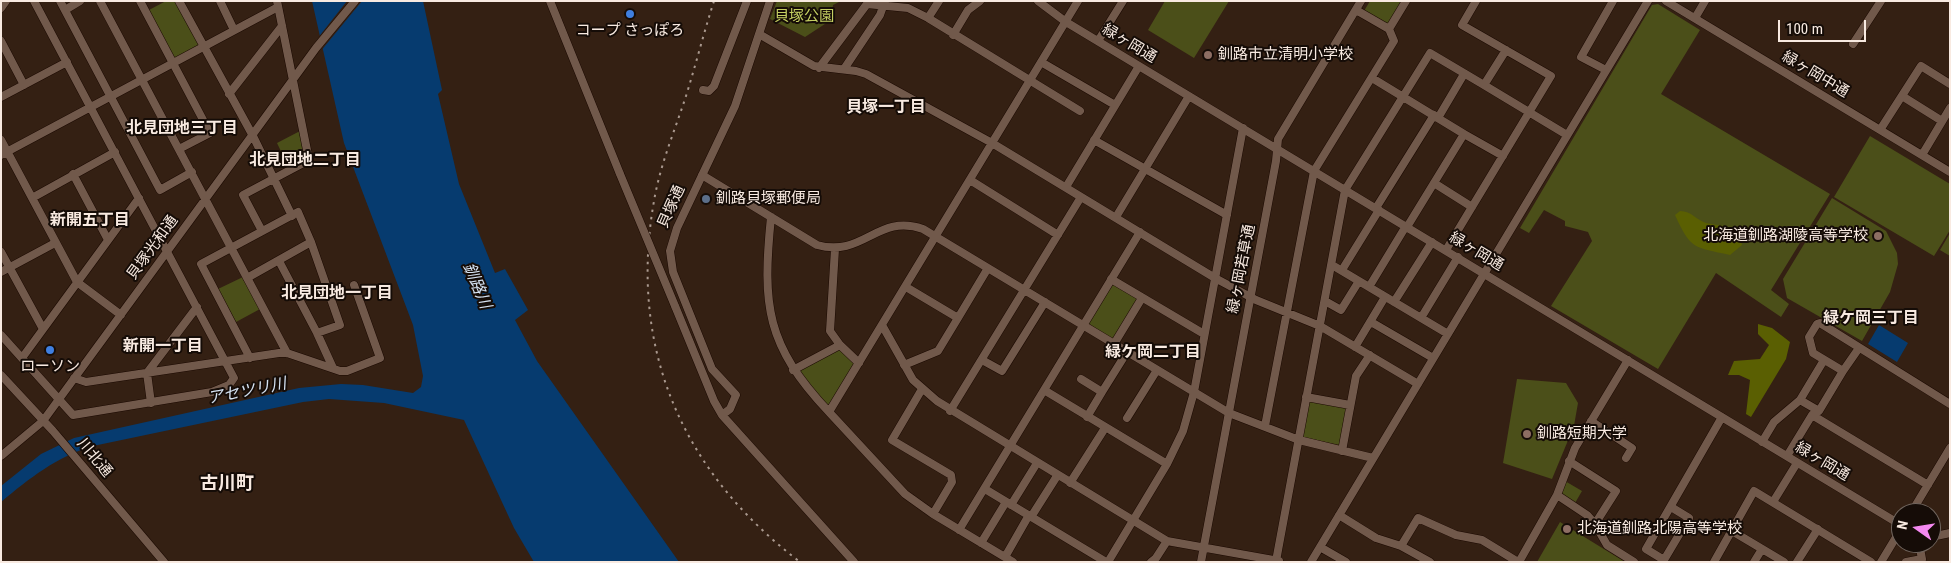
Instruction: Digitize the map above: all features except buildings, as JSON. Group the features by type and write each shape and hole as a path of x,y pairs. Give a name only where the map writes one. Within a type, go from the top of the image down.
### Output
{"street":[{"path":"1,8 6,1"},
{"path":"1,335 73,415 212,392 229,385 234,378 34,1"},
{"path":"60,1 160,190 192,172"},
{"path":"65,10 80,1"},
{"path":"100,1 287,353"},
{"path":"140,1 210,133 179,149"},
{"path":"180,1 253,136 292,216"},
{"path":"220,1 234,30"},
{"name":"貝塚光和通","path":"1,456 43,421 253,136 292,80 355,1"},
{"path":"550,1 714,401 722,414 854,562"},
{"path":"703,90 709,91 714,86 747,1"},
{"name":"貝塚通","path":"722,414 730,409 736,395 730,387 717,378 712,369 670,262 673,237 735,106 770,1"},
{"path":"928,18 939,1"},
{"path":"953,34 968,10 980,1"},
{"name":"緑ヶ岡通","path":"1038,1 1066,22 1138,66 1891,519"},
{"path":"829,412 1078,1"},
{"path":"1098,41 1123,1"},
{"name":"緑ヶ岡若草通","path":"1201,562 1278,139 1361,1"},
{"path":"1389,29 1406,1"},
{"path":"1446,250 1551,76 1462,25 1476,1"},
{"path":"1606,70 1581,57 1613,1"},
{"path":"1311,562 1648,1"},
{"name":"緑ヶ岡中通","path":"1666,1 1950,172"},
{"path":"1695,18 1705,1"},
{"path":"1853,44 1882,1"},
{"path":"844,69 885,3"},
{"path":"4,153 173,64 278,4 309,160 243,195 262,232"},
{"path":"819,68 868,4 901,4 928,18 1080,111"},
{"path":"1265,426 1314,171 1394,41 1394,36 1389,29 1356,10"},
{"path":"229,94 282,26"},
{"path":"759,34 806,63 819,68 844,69 866,74 992,143 1250,298 1320,326 1418,384"},
{"path":"1,41 24,85"},
{"path":"1484,85 1506,50"},
{"path":"882,326 904,365 922,389 950,411 1166,541 1204,547 1240,558 1278,561 1306,397 1345,190 1430,53 1568,135"},
{"path":"1,97 67,62"},
{"path":"1042,62 1115,105"},
{"path":"1066,187 1138,66"},
{"path":"1880,130 1921,66 1950,84"},
{"path":"1342,270 1377,209 1464,74"},
{"path":"1372,78 1503,156"},
{"path":"1116,217 1189,96"},
{"path":"1902,96 1942,121"},
{"path":"1922,155 1949,112"},
{"path":"985,489 1107,562 1167,464 1184,431 1194,392 1243,128"},
{"path":"1369,286 1464,134"},
{"path":"1,140 4,153 32,198 77,282 120,315"},
{"path":"1094,140 1227,215"},
{"path":"32,198 115,152"},
{"path":"73,174 108,240"},
{"path":"702,175 818,245 835,248 848,247 885,228 900,224 923,229 1229,413 1299,440 1373,458"},
{"path":"970,180 1058,235"},
{"path":"1434,183 1472,207"},
{"path":"950,411 1081,197"},
{"path":"22,358 139,198"},
{"path":"250,358 201,264 298,212 311,242 340,325 317,333"},
{"path":"771,218 766,270 771,322 780,346 793,370 905,494 933,514 1013,562"},
{"path":"959,530 1140,232"},
{"path":"248,278 311,242"},
{"path":"1394,302 1432,242"},
{"path":"1,272 55,243"},
{"path":"835,248 830,330 840,345 860,363"},
{"path":"1,252 43,329"},
{"path":"1421,318 1458,257"},
{"path":"279,261 333,368"},
{"path":"1332,265 1448,334"},
{"path":"904,365 938,351 988,268"},
{"path":"1111,279 1204,334"},
{"path":"1325,301 1341,310 1359,281"},
{"path":"74,378 86,382 287,353 347,371 380,358 354,285"},
{"path":"906,287 958,318"},
{"path":"1355,347 1386,297"},
{"path":"1114,344 1142,298"},
{"path":"982,360 1002,371 1045,302"},
{"path":"151,403 147,373 197,307"},
{"path":"1371,322 1433,358"},
{"path":"1843,371 1812,353 1809,337 1817,324 1820,323 1950,404"},
{"path":"793,370 840,345"},
{"path":"1800,400 1820,411 1859,348"},
{"path":"1087,417 1127,352"},
{"path":"1342,451 1356,376 1370,355"},
{"path":"1402,546 1418,518 1456,536 1482,540 1519,562 1557,495 1569,462 1591,421 1628,360"},
{"path":"1762,442 1774,422 1800,400 1824,360"},
{"path":"1127,418 1157,370"},
{"name":"川北通","path":"1,375 53,431 164,562"},
{"path":"1082,379 1102,392"},
{"path":"922,389 892,440 951,475 952,482 933,514"},
{"path":"1044,390 1167,464"},
{"path":"1306,397 1350,405"},
{"path":"1786,456 1812,415 1928,485"},
{"path":"1671,507 1689,518 1664,560 1646,549 1722,417"},
{"path":"1591,421 1632,448 1626,458"},
{"path":"1070,483 1105,428"},
{"path":"1917,503 1950,448"},
{"path":"1569,462 1616,491 1595,524"},
{"path":"981,543 1037,463"},
{"path":"1773,502 1797,463"},
{"path":"1005,556 1057,476"},
{"path":"1714,562 1754,491 1871,562"},
{"path":"1557,495 1587,515 1595,524 1606,545 1634,562"},
{"path":"1339,515 1376,538 1402,546 1430,562"},
{"path":"1797,562 1818,529"},
{"path":"1732,531 1784,562"},
{"path":"1155,561 1166,541"},
{"path":"1320,547 1346,562"},
{"path":"1754,562 1762,548"},
{"path":"1881,562 1891,549"},
{"path":"1906,562 1922,559 1921,553"},
{"path":"1411,562 1416,554"}],"green space":[{"path":"166,1 175,1 199,45 174,59 149,10"},
{"name":"貝塚公園","path":"777,1 841,1 833,5 831,20 805,37 770,19"},
{"path":"1165,1 1229,1 1194,58 1148,30"},
{"path":"1370,1 1403,1 1391,22 1385,24 1364,11"},
{"path":"1658,4 1700,30 1661,94 1830,194 1771,290 1789,304 1781,317 1716,273 1658,369 1551,306 1592,241 1588,232 1565,226 1565,221 1544,210 1529,233 1520,228 1652,5"},
{"path":"300,131 306,158 288,166 277,143"},
{"path":"1870,136 1950,184 1950,230 1934,256 1834,197"},
{"path":"1832,198 1886,231 1897,253 1898,264 1890,292 1862,341 1787,298 1783,279"},
{"path":"1950,233 1950,256 1940,250"},
{"path":"243,277 260,309 236,322 218,289"},
{"path":"1112,282 1139,298 1113,340 1088,323"},
{"path":"839,348 856,364 830,404 825,404 800,373 801,370"},
{"path":"1517,379 1566,383 1578,403 1572,437 1569,438 1552,479 1503,463"},
{"path":"1309,400 1347,407 1340,445 1303,437"},
{"path":"1565,481 1582,491 1575,503 1563,496 1562,492"},
{"path":"1560,522 1625,562 1537,562"}],"shaded area":[{"path":"1680,211 1688,212 1706,223 1738,230 1742,245 1730,255 1695,245 1685,235 1675,215"},
{"path":"1758,324 1772,328 1790,342 1786,359 1751,417 1746,414 1750,380 1739,375 1728,375 1734,361 1760,359 1769,345 1758,334"}],"water":[{"name":"釧路川","path":"312,1 423,1 442,90 438,94 459,184 495,273 505,269 528,310 515,320 537,361 679,562 534,562 514,528 464,420 384,403 329,399 303,402 93,446 55,462 1,502 1,486 41,454 74,438 299,388 341,384 363,385 413,393 421,387 423,376 413,325 344,143"},
{"path":"1879,325 1908,343 1897,362 1868,344"}],"pier":[{"path":"347,1 362,1 320,52 317,39"}],"railway":[{"path":"714,1 686,96 664,161 654,201 648,255 649,307 658,356 673,403 695,447 724,488 759,527 800,562"}],"place":[{"name":"コープ さっぽろ","path":"630,14"},
{"name":"釧路市立清明小学校","path":"1208,55"},
{"name":"釧路貝塚郵便局","path":"706,199"},
{"name":"北海道釧路湖陵高等学校","path":"1878,236"},
{"name":"ローソン","path":"50,350"},
{"name":"釧路短期大学","path":"1527,434"},
{"name":"北海道釧路北陽高等学校","path":"1567,529"}],"district":[{"name":"貝塚一丁目","path":"886,108"},
{"name":"北見団地三丁目","path":"182,129"},
{"name":"北見団地二丁目","path":"305,161"},
{"name":"新開五丁目","path":"90,221"},
{"name":"北見団地一丁目","path":"337,294"},
{"name":"緑ケ岡三丁目","path":"1871,319"},
{"name":"新開一丁目","path":"163,347"},
{"name":"緑ケ岡二丁目","path":"1153,353"},
{"name":"古川町","path":"227,484"}],"water label":[{"name":"アセツリ川","path":"247,392"}]}
